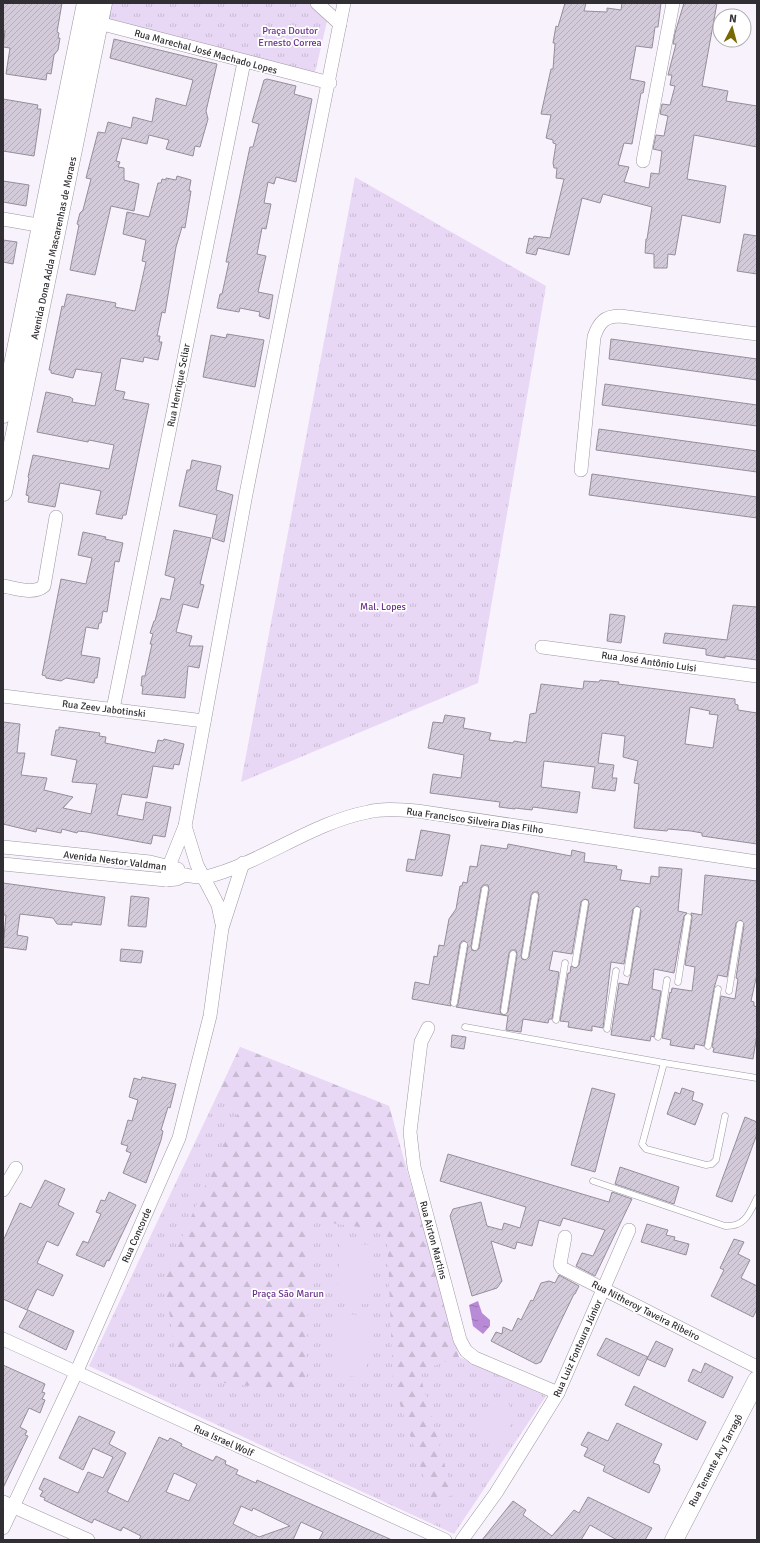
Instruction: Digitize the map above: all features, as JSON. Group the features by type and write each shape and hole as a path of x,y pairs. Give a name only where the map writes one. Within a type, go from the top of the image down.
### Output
{"main road":[{"name":"Avenida Dona Adda Mascarenhas de Moraes","path":"3,414 49,227 89,15 103,3"},
{"name":"Avenida Dona Adda Mascarenhas de Moraes","path":"3,492 14,372"},
{"name":"Rua Tenente Ary Tarragô","path":"674,1540 757,1380"}],"street":[{"path":"317,3 340,24"},
{"path":"166,880 169,866 185,826 248,486 330,83 344,3"},
{"path":"643,161 673,3"},
{"name":"Rua Marechal José Machado Lopes","path":"89,15 244,62 330,83"},
{"name":"Rua Henrique Scliar","path":"113,708 244,62"},
{"path":"3,219 49,227"},
{"path":"581,470 594,337 597,327 603,321 610,316 620,316 757,334"},
{"path":"3,586 33,591 39,590 44,586 56,518"},
{"name":"Rua José Antônio Luisi","path":"542,647 757,676"},
{"name":"Rua Zeev Jabotinski","path":"3,696 113,708 204,721"},
{"name":"Rua Francisco Silveira Dias Filho","path":"205,877 243,863 303,835 353,816 368,812 397,810 757,862"},
{"name":"Rua Concorde","path":"185,826 197,865 205,877 218,905 222,928"},
{"name":"Avenida Nestor Valdman","path":"3,848 111,858 169,866 179,869 185,875 177,879 166,880 3,864"},
{"name":"Rua Concorde","path":"3,1528 8,1504 76,1372 179,1138 210,1016 222,928 243,863"},
{"path":"185,875 205,877"},
{"name":"Rua Airton Martins","path":"428,1028 422,1042 410,1132 411,1144 414,1168 460,1340 466,1351 475,1358 558,1393"},
{"path":"3,1190 16,1168"},
{"name":"Rua Luiz Fontoura Júnior","path":"462,1540 496,1493 558,1393 629,1230"},
{"name":"Rua Nitheroy Taveira Ribeiro","path":"565,1237 561,1266 757,1367"},
{"name":"Rua Israel Wolf","path":"3,1339 445,1540"},
{"path":"8,1504 88,1540"}],"lane":[{"path":"475,947 485,889"},
{"path":"525,956 535,896"},
{"path":"575,964 585,903"},
{"path":"627,973 637,910"},
{"path":"678,982 688,917"},
{"path":"729,991 740,924"},
{"path":"454,1002 464,945"},
{"path":"504,1011 513,954"},
{"path":"556,1020 566,962"},
{"path":"606,1029 616,971"},
{"path":"658,1037 667,980"},
{"path":"708,1046 718,989"},
{"path":"465,1027 664,1063 757,1078"},
{"path":"664,1063 642,1144 646,1149 706,1165 712,1164 716,1160 725,1116"},
{"path":"593,1181 725,1226 740,1224 745,1220 757,1198"}],"green space":[{"name":"Praça Doutor Ernesto Correa","path":"111,3 312,3 328,17 314,77 107,21"},
{"name":"Mal. Lopes","path":"355,177 546,286 478,683 241,782"},
{"name":"Praça São Marun","path":"240,1047 389,1106 459,1357 546,1396 454,1534 89,1366"},
{"path":"240,1047 389,1106 459,1357 419,1371 453,1495 432,1502 393,1383 387,1231 310,1220 306,1392 179,1378 164,1277 238,1113 221,1087"},
{"path":"340,1243 371,1245 368,1304 337,1303"},
{"path":"339,1313 372,1317 365,1378 332,1374"},
{"path":"508,1402 514,1420 502,1439 482,1443 477,1424 489,1404"}],"water":[{"path":"478,1301 482,1313 490,1320 490,1326 483,1334 473,1326 469,1305"}],"building":[{"path":"3,3 62,3 57,32 59,33 58,38 60,38 58,50 54,55 51,74 47,73 46,80 6,74 10,48 3,47 5,31 3,31"},
{"path":"565,3 586,3 584,11 607,12 607,8 621,10 622,3 661,3 658,27 655,27 652,48 636,46 630,79 645,82 643,93 641,93 632,144 624,143 618,165 629,167 624,182 649,188 651,173 659,174 662,151 653,149 656,135 664,136 668,116 660,114 662,104 670,105 675,86 670,85 672,75 668,75 676,44 673,44 675,33 684,3 717,3 716,8 712,8 712,31 702,86 728,91 726,101 757,106 757,147 694,135 687,179 726,186 720,223 682,215 675,255 668,254 667,268 654,268 654,254 645,253 652,207 603,194 600,203 582,198 569,255 538,248 536,255 526,253 529,238 533,239 534,236 550,238 564,179 556,178 557,168 554,168 553,163 556,144 553,143 553,140 546,138 551,115 541,114 551,69 553,69 555,43 553,43 556,26 558,27"},
{"path":"114,39 217,64 206,111 208,119 200,147 195,146 193,156 166,149 169,140 149,135 147,144 122,138 116,161 120,162 118,167 124,168 124,180 139,184 134,211 111,206 95,275 70,270 79,225 77,224 80,213 83,210 91,179 86,178 98,132 105,133 108,122 131,128 133,117 152,122 156,98 186,106 193,80 110,58"},
{"path":"267,79 296,86 294,94 312,99 296,182 276,177 274,184 268,182 264,203 271,204 266,229 262,228 257,254 266,256 258,292 273,295 269,319 259,316 260,312 240,308 239,312 217,308 220,294 222,294 229,262 226,262 250,147 253,147 259,124 252,122 264,80"},
{"path":"3,99 38,105 37,109 41,109 34,156 3,151"},
{"path":"177,176 191,180 189,191 191,191 185,228 182,227 176,247 165,313 162,312 157,336 160,336 159,342 162,342 158,360 144,357 143,362 121,358 115,390 125,392 123,399 149,404 126,515 123,515 122,519 96,514 101,491 60,483 55,507 28,502 29,496 26,495 33,455 109,469 114,445 89,440 88,442 37,432 46,392 70,397 73,399 72,402 95,406 102,373 76,369 73,378 51,373 51,370 49,370 62,306 64,307 67,294 116,303 115,307 135,311 146,262 142,261 146,240 123,234 127,212 149,217 158,183 161,183 162,179 166,180 166,178 176,180"},
{"path":"3,181 29,185 26,206 3,202"},
{"path":"744,234 757,236 757,274 737,271"},
{"path":"3,240 17,242 13,264 3,262"},
{"path":"227,334 264,340 255,387 203,377 211,335 226,338"},
{"path":"611,339 757,359 757,380 609,359"},
{"path":"605,384 757,405 757,426 602,405"},
{"path":"599,429 757,451 757,472 596,450"},
{"path":"192,460 221,466 216,490 233,495 224,542 212,538 217,515 179,506 187,470 190,470"},
{"path":"592,474 757,497 757,518 589,495"},
{"path":"174,530 211,538 200,584 204,585 198,608 183,604 176,632 192,636 189,646 203,646 199,668 188,666 185,698 142,694 143,686 141,686 142,676 145,676 152,644 150,644 153,634 150,633 161,598 170,600 175,578 165,575"},
{"path":"83,532 106,537 105,539 123,543 119,562 115,561 107,612 103,611 101,623 99,623 98,629 86,627 81,655 100,658 97,678 95,678 94,683 66,678 61,681 46,678 46,676 42,675 61,579 86,584 92,558 78,555"},
{"path":"733,605 757,607 757,660 706,655 706,649 663,643 665,633 727,640"},
{"path":"610,614 625,616 621,643 607,641"},
{"path":"600,680 619,682 618,684 735,699 735,704 738,705 738,710 757,713 757,844 702,836 702,833 691,831 668,829 667,831 634,828 639,784 634,783 638,761 623,757 625,736 602,733 598,763 614,765 612,778 617,778 615,791 592,788 595,767 544,761 541,787 580,792 577,813 533,807 532,810 499,807 500,802 430,793 433,774 461,778 464,755 428,748 433,722 443,723 445,715 465,718 463,728 491,733 489,740 526,743 530,714 536,713 541,684 583,689 584,681 599,682","holes":["690,707 710,711 709,714 718,715 713,748 685,744"]},
{"path":"3,722 20,724 17,753 25,753 21,775 47,778 44,790 73,797 63,808 91,814 97,784 72,782 77,760 51,755 56,730 59,730 59,727 100,733 99,736 106,737 105,743 155,753 158,740 163,741 164,739 184,744 179,765 174,764 173,769 153,766 147,798 122,794 117,815 143,820 146,802 171,807 165,837 153,835 151,844 87,832 78,831 77,833 62,829 61,833 37,828 36,832 3,824"},
{"path":"421,830 450,835 442,876 406,871 408,859 415,860"},
{"path":"508,844 571,856 572,850 585,853 584,862 617,866 616,869 622,870 620,880 650,884 651,876 659,877 659,867 682,869 678,911 687,913 684,916 674,973 654,969 652,989 661,991 654,1037 651,1036 650,1041 611,1035 619,983 628,985 631,974 641,911 638,906 633,909 624,964 611,962 603,1028 592,1026 592,1031 568,1027 569,1022 560,1021 568,973 570,973 571,966 576,968 579,965 589,904 588,900 585,899 581,902 572,954 553,951 549,970 559,972 552,1019 549,1019 548,1023 523,1019 521,1032 506,1030 508,1016 456,1007 458,1004 468,946 465,941 462,941 460,944 450,1002 451,1006 412,999 415,982 429,985 434,956 437,957 439,945 444,946 449,919 456,909 460,886 462,886 463,882 467,883 470,866 477,867 481,845 507,849","holes":["483,885 488,885 489,890 479,948 475,951 472,950 471,946 481,888","533,892 538,892 539,897 529,957 525,960 522,959 521,955 531,895","511,950 516,950 517,955 508,1012 504,1015 501,1014 500,1010 509,953"]},
{"path":"705,875 757,881 757,974 751,1001 754,1002 754,1006 757,1007 757,1034 753,1059 713,1052 714,1048 712,1047 721,996 735,999 738,979 736,978 744,925 741,920 736,923 727,977 718,975 714,988 704,1046 695,1044 694,1049 670,1045 671,1040 662,1038 672,988 692,991 695,967 685,965 692,918 691,913 702,915"},
{"path":"3,883 105,897 101,925 72,922 72,925 57,924 53,918 20,914 17,935 28,937 26,950 3,947 6,915 3,915"},
{"path":"131,896 149,898 146,927 128,926"},
{"path":"121,949 143,951 141,963 120,961"},
{"path":"452,1035 466,1037 464,1049 451,1047"},
{"path":"142,1077 176,1084 170,1108 168,1107 161,1130 163,1131 161,1140 146,1183 123,1173 131,1153 126,1151 128,1146 121,1144 128,1120 132,1121 138,1100 129,1097 134,1078 141,1080"},
{"path":"592,1088 615,1094 595,1172 571,1165"},
{"path":"682,1088 694,1092 692,1100 703,1104 695,1125 667,1114 675,1092 680,1094"},
{"path":"745,1117 757,1122 757,1134 732,1202 716,1196"},
{"path":"448,1154 609,1202 612,1192 632,1199 595,1276 576,1266 582,1253 593,1256 605,1230 563,1218 560,1226 539,1220 532,1246 517,1242 515,1249 491,1241 502,1281 497,1288 472,1296 450,1216 453,1209 481,1202 487,1226 502,1230 504,1223 520,1228 526,1207 440,1181"},
{"path":"620,1167 679,1187 674,1204 615,1184"},
{"path":"45,1180 65,1189 58,1205 74,1213 58,1246 47,1241 37,1263 63,1275 53,1296 37,1289 27,1310 3,1299 3,1241 20,1203 31,1208"},
{"path":"109,1192 136,1205 109,1261 107,1260 104,1267 76,1255 83,1241 88,1243 101,1214 96,1212 101,1200 105,1201"},
{"path":"647,1224 668,1230 666,1235 675,1237 674,1240 689,1244 686,1255 641,1242"},
{"path":"734,1239 744,1242 738,1254 750,1260 741,1278 757,1286 757,1309 753,1317 711,1296 724,1270 720,1268"},
{"path":"559,1275 579,1286 541,1362 536,1364 491,1341 496,1332 502,1334 503,1327 512,1331 518,1318 521,1320 531,1300 533,1301 541,1283 549,1281 555,1283"},
{"path":"28,1310 74,1331 66,1350 19,1327"},
{"path":"606,1338 648,1357 639,1376 597,1355"},
{"path":"656,1341 673,1349 665,1367 647,1359"},
{"path":"705,1363 733,1377 723,1398 688,1381 693,1369 701,1373"},
{"path":"3,1365 45,1384 42,1392 45,1393 42,1399 45,1400 40,1413 29,1408 20,1427 27,1431 25,1435 28,1436 3,1488"},
{"path":"634,1386 706,1422 697,1440 625,1405"},
{"path":"79,1416 115,1432 109,1444 126,1453 107,1492 128,1502 159,1437 168,1441 170,1438 182,1444 181,1446 213,1461 216,1456 226,1461 225,1464 238,1470 236,1474 256,1483 257,1480 392,1540 319,1540 323,1532 301,1522 293,1540 139,1540 141,1536 123,1527 121,1531 94,1519 92,1523 44,1500 45,1498 40,1496 43,1491 39,1489 44,1478 78,1493 88,1472 103,1478 113,1457 93,1448 83,1470 59,1458","holes":["174,1473 197,1484 189,1501 166,1492","241,1506 252,1511 253,1508 290,1526 259,1537 233,1524"]},
{"path":"617,1423 662,1444 653,1463 659,1465 660,1470 649,1493 603,1471 605,1466 584,1456 588,1448 581,1445 588,1432 608,1441"},
{"path":"588,1497 652,1528 645,1540 617,1540 590,1525 581,1540 482,1540 513,1501 526,1510 523,1515 552,1536 574,1510 579,1513"}]}
